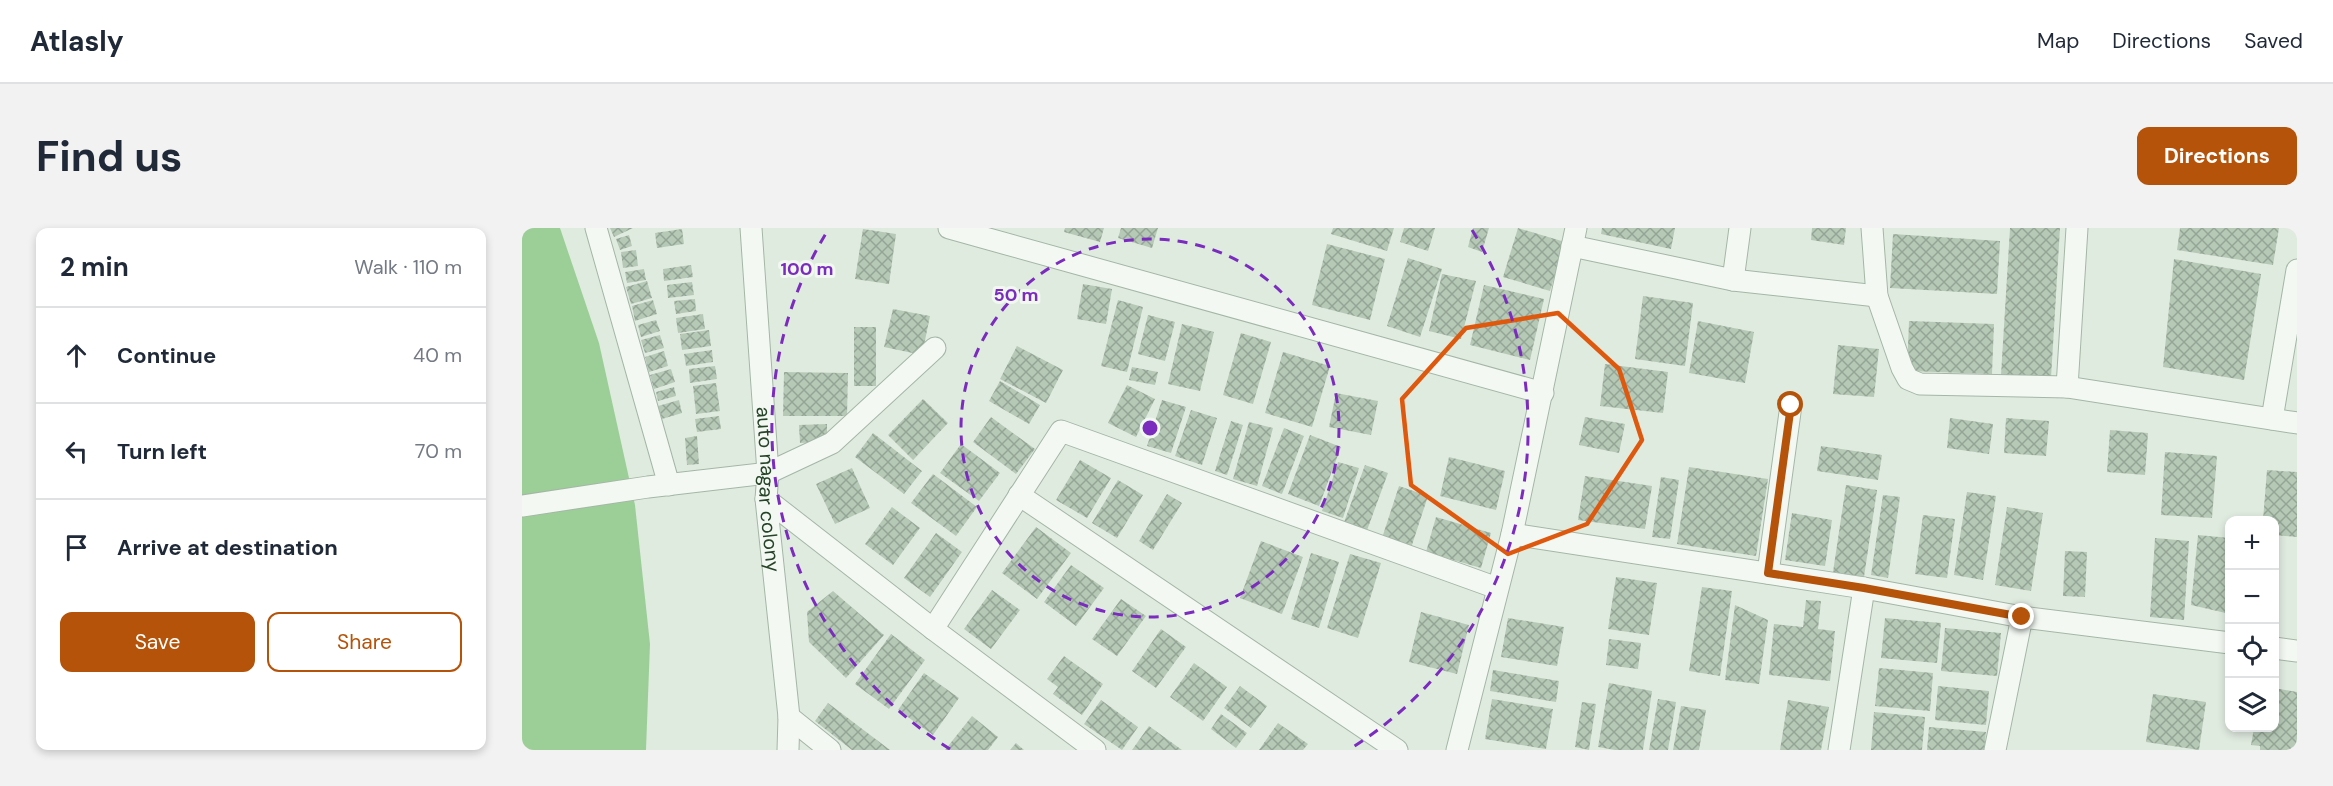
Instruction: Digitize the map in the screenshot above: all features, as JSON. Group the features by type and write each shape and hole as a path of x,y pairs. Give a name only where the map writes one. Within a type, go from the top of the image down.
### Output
{"street":[{"path":"596,228 658,486"},
{"name":"auto nagar colony","path":"751,228 768,473 766,499 789,717 788,750"},
{"path":"949,228 1543,393"},
{"path":"1733,280 1740,228"},
{"path":"1872,228 1877,296 1908,379 1920,384 2067,387 2297,423"},
{"path":"2067,387 2077,228"},
{"path":"1457,750 1512,534 1574,237 1733,280 1877,296"},
{"path":"2272,418 2297,270"},
{"path":"522,506 768,473 832,443 935,348"},
{"path":"1768,573 1791,405"},
{"path":"933,629 1060,431 1497,588"},
{"path":"1019,495 1397,750"},
{"path":"766,499 933,629 1095,750"},
{"path":"1512,534 1864,588 2022,617 2225,642"},
{"path":"1839,750 1864,588"},
{"path":"1995,750 2022,617"},
{"path":"2279,649 2297,651"},
{"path":"789,717 830,750"}],"highlighted area":[{"path":"1558,313 1619,369 1642,440 1587,524 1508,554 1411,485 1402,399 1466,328"}],"shaded area":[{"path":"522,228 560,228 599,343 635,505 650,644 646,750 522,750"}],"building":[{"path":"610,228 633,228 614,237"},
{"path":"1065,228 1104,228 1100,242 1064,232"},
{"path":"1121,228 1158,228 1152,248 1118,238"},
{"path":"1333,228 1394,228 1387,251 1331,234"},
{"path":"1404,228 1435,228 1428,251 1400,242"},
{"path":"1473,228 1489,228 1482,252 1468,247"},
{"path":"1518,228 1565,242 1550,291 1503,277"},
{"path":"1602,228 1675,228 1671,249 1601,234"},
{"path":"1812,228 1846,228 1844,245 1811,240"},
{"path":"2010,228 2060,228 2051,378 2001,375"},
{"path":"2180,228 2279,228 2273,265 2177,250"},
{"path":"682,229 684,244 657,248 655,233"},
{"path":"863,229 896,234 889,284 855,279"},
{"path":"1893,234 2000,241 1997,294 1890,288"},
{"path":"629,235 632,246 620,250 616,239"},
{"path":"1327,244 1385,259 1370,320 1312,305"},
{"path":"636,250 638,266 623,268 621,252"},
{"path":"1408,258 1442,269 1420,337 1387,326"},
{"path":"2174,259 2261,274 2244,380 2163,367"},
{"path":"691,265 693,277 664,281 663,269"},
{"path":"644,269 646,280 627,283 625,272"},
{"path":"1442,274 1476,281 1461,339 1429,331"},
{"path":"647,281 652,298 631,304 626,287"},
{"path":"692,282 694,295 668,298 667,285"},
{"path":"1083,284 1112,289 1106,324 1077,319"},
{"path":"1484,285 1544,299 1530,360 1470,345"},
{"path":"1643,296 1693,303 1685,366 1635,359"},
{"path":"695,299 696,311 676,314 674,301"},
{"path":"653,300 657,314 635,321 632,306"},
{"path":"1118,300 1143,307 1127,372 1101,366"},
{"path":"893,309 930,316 922,355 884,347"},
{"path":"703,314 705,329 678,333 676,318"},
{"path":"1148,315 1175,322 1165,361 1138,354"},
{"path":"656,320 660,331 641,337 638,325"},
{"path":"1698,321 1754,332 1745,383 1689,373"},
{"path":"1909,321 1994,324 1992,374 1907,371"},
{"path":"1182,324 1214,332 1200,391 1168,384"},
{"path":"854,327 876,327 876,386 854,386"},
{"path":"709,330 711,346 682,350 680,334"},
{"path":"1241,333 1271,342 1253,404 1223,395"},
{"path":"660,335 664,348 645,353 641,340"},
{"path":"1838,345 1879,349 1874,397 1833,394"},
{"path":"1017,346 1063,370 1046,403 1000,379"},
{"path":"712,350 713,362 686,366 684,354"},
{"path":"664,351 668,366 649,372 645,357"},
{"path":"1283,352 1330,366 1312,427 1265,413"},
{"path":"1605,364 1668,372 1663,413 1600,406"},
{"path":"715,366 717,379 690,383 689,369"},
{"path":"1132,367 1158,372 1155,385 1129,380"},
{"path":"671,369 675,382 654,389 650,375"},
{"path":"784,372 848,373 847,416 783,416"},
{"path":"1000,381 1040,405 1029,424 989,401"},
{"path":"716,383 720,411 696,414 693,386"},
{"path":"1127,385 1155,399 1136,437 1108,423"},
{"path":"674,387 676,396 658,401 656,392"},
{"path":"1336,393 1378,401 1371,435 1329,427"},
{"path":"923,399 948,423 913,460 888,435"},
{"path":"679,400 682,413 662,419 658,406"},
{"path":"1162,400 1186,407 1171,453 1147,446"},
{"path":"1191,410 1217,418 1202,465 1175,456"},
{"path":"719,416 721,429 697,432 695,419"},
{"path":"991,417 1035,449 1016,474 973,442"},
{"path":"1585,417 1625,424 1619,453 1579,445"},
{"path":"1950,418 1993,424 1989,454 1947,448"},
{"path":"2006,418 2049,421 2046,456 2004,453"},
{"path":"1231,421 1243,425 1227,475 1215,471"},
{"path":"1249,422 1273,428 1257,486 1233,479"},
{"path":"827,424 827,442 800,443 799,425"},
{"path":"1284,428 1304,436 1282,494 1262,486"},
{"path":"2110,430 2148,433 2145,475 2107,472"},
{"path":"873,433 922,471 904,494 855,457"},
{"path":"1310,435 1341,447 1319,506 1288,494"},
{"path":"697,436 699,464 687,465 685,438"},
{"path":"961,444 1000,473 979,501 940,473"},
{"path":"1821,446 1882,455 1878,480 1817,471"},
{"path":"2165,452 2217,456 2212,518 2161,515"},
{"path":"1449,457 1505,471 1496,510 1440,496"},
{"path":"1080,460 1111,478 1087,518 1056,500"},
{"path":"1338,462 1359,468 1343,518 1322,511"},
{"path":"1365,465 1388,473 1366,533 1343,525"},
{"path":"1689,467 1768,479 1756,556 1677,544"},
{"path":"852,468 870,508 835,524 816,484"},
{"path":"2267,470 2297,472 2297,537 2279,535 2279,516 2263,516"},
{"path":"933,474 977,507 956,536 911,503"},
{"path":"1585,476 1652,486 1645,529 1578,520"},
{"path":"1661,477 1679,480 1670,539 1652,537"},
{"path":"1118,480 1143,495 1117,538 1092,523"},
{"path":"1846,485 1877,490 1864,577 1833,572"},
{"path":"1399,486 1428,496 1411,548 1382,538"},
{"path":"1967,492 1996,496 1983,580 1954,575"},
{"path":"1167,494 1182,503 1153,550 1139,541"},
{"path":"1883,495 1900,497 1888,578 1871,575"},
{"path":"892,507 920,528 893,565 865,544"},
{"path":"2007,507 2043,513 2031,591 1995,585"},
{"path":"1792,513 1832,520 1825,566 1785,560"},
{"path":"1923,515 1955,519 1947,578 1915,574"},
{"path":"1436,517 1491,533 1481,568 1426,552"},
{"path":"1036,527 1071,553 1037,599 1002,573"},
{"path":"936,533 962,552 930,597 904,578"},
{"path":"2198,535 2225,538 2225,613 2191,605"},
{"path":"2155,538 2189,541 2184,620 2150,617"},
{"path":"1261,541 1303,557 1282,614 1240,598"},
{"path":"2065,551 2087,552 2085,597 2063,596"},
{"path":"1311,553 1339,562 1319,628 1291,619"},
{"path":"1350,554 1381,563 1358,638 1327,628"},
{"path":"1071,565 1104,588 1076,626 1044,602"},
{"path":"1616,577 1657,583 1649,635 1608,629"},
{"path":"1702,587 1732,591 1720,676 1689,671"},
{"path":"992,590 1020,610 991,649 964,629"},
{"path":"833,591 884,635 846,678 809,642 807,612"},
{"path":"1121,599 1146,616 1117,656 1092,639"},
{"path":"1806,600 1821,601 1818,629 1835,631 1830,681 1769,675 1774,624 1803,627"},
{"path":"1735,605 1768,620 1759,684 1725,680"},
{"path":"1421,612 1469,625 1457,674 1409,662"},
{"path":"1508,618 1564,627 1557,666 1501,657"},
{"path":"1885,618 1941,623 1937,663 1881,658"},
{"path":"1945,628 2001,633 1997,676 1941,671"},
{"path":"1161,629 1186,647 1156,688 1132,671"},
{"path":"891,634 925,660 889,709 855,684"},
{"path":"1609,639 1641,643 1638,669 1606,665"},
{"path":"1064,656 1103,684 1082,715 1053,694 1058,687 1047,679"},
{"path":"1194,663 1227,687 1203,721 1170,697"},
{"path":"1879,668 1933,673 1930,711 1875,706"},
{"path":"1493,670 1559,681 1556,702 1490,691"},
{"path":"924,673 959,698 933,735 898,710"},
{"path":"1609,683 1652,691 1643,750 1615,750 1598,747"},
{"path":"1240,686 1267,706 1251,728 1224,708"},
{"path":"1938,686 1989,691 1986,725 1935,720"},
{"path":"2279,689 2297,692 2297,750 2260,750 2260,746 2251,745 2253,732 2279,732"},
{"path":"2153,694 2206,702 2199,750 2146,742"},
{"path":"1492,699 1553,709 1546,749 1485,739"},
{"path":"1658,699 1676,702 1668,750 1649,750"},
{"path":"1101,700 1138,727 1122,750 1084,724"},
{"path":"1788,700 1829,707 1821,750 1780,750"},
{"path":"1582,702 1596,704 1589,750 1575,747"},
{"path":"828,703 890,750 852,750 815,721"},
{"path":"1681,706 1706,710 1699,750 1673,750"},
{"path":"1874,712 1925,717 1922,750 1871,750"},
{"path":"1221,714 1247,733 1236,748 1211,729"},
{"path":"972,716 998,737 988,750 945,750"},
{"path":"1278,723 1308,744 1303,750 1259,750"},
{"path":"1149,726 1182,750 1132,750"},
{"path":"1929,727 1986,732 1984,750 1927,750"},
{"path":"1016,743 1024,750 1010,750"}],"route":[{"path":"1791,405 1768,573 2022,617"}]}
